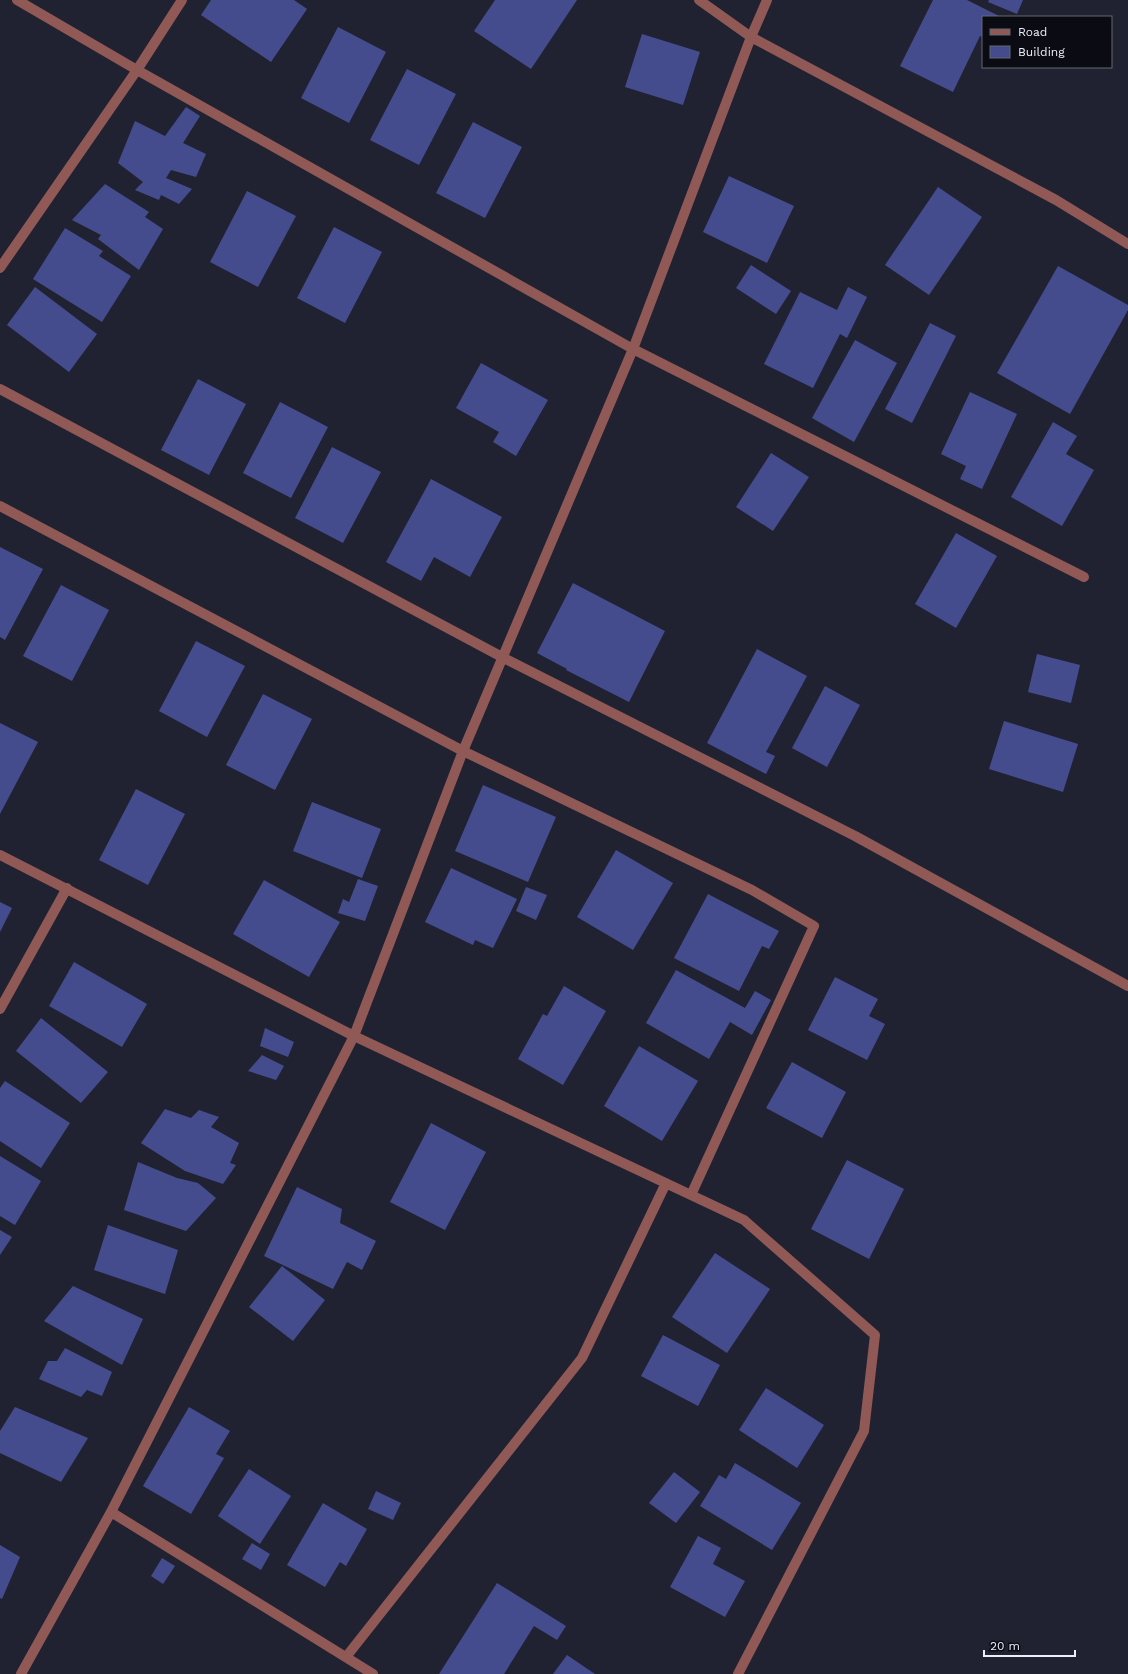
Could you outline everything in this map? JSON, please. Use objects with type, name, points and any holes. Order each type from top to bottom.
[{"type":"street","points":[[17,0],[136,70],[633,349],[1084,577]]},
{"type":"street","points":[[0,268],[136,70],[182,0]]},
{"type":"street","points":[[699,0],[751,37],[1056,200],[1128,244]]},
{"type":"street","points":[[21,1674],[111,1512],[354,1036],[463,751],[633,349],[751,37],[767,0]]},
{"type":"street","points":[[0,389],[502,657],[855,836],[1128,986]]},
{"type":"street","points":[[0,506],[463,751],[752,890],[814,926],[691,1195]]},
{"type":"street","points":[[0,855],[354,1036],[744,1220],[875,1334],[864,1431],[738,1674]]},
{"type":"street","points":[[0,1009],[67,888]]},
{"type":"street","points":[[346,1657],[582,1358],[666,1183]]},
{"type":"street","points":[[111,1512],[373,1674]]},
{"type":"building","points":[[211,0],[294,0],[307,9],[271,62],[201,15]]},
{"type":"building","points":[[495,0],[577,0],[531,69],[474,31]]},
{"type":"building","points":[[933,0],[967,0],[999,16],[982,16],[982,37],[980,36],[953,92],[900,66]]},
{"type":"building","points":[[989,0],[1023,0],[1017,14],[988,2]]},
{"type":"building","points":[[338,27],[386,52],[349,123],[301,98]]},
{"type":"building","points":[[642,34],[700,52],[683,105],[625,87]]},
{"type":"building","points":[[407,69],[456,94],[419,165],[370,140]]},
{"type":"building","points":[[186,107],[200,116],[183,143],[206,154],[196,177],[171,170],[166,178],[192,189],[179,204],[161,195],[159,200],[135,190],[143,182],[118,163],[135,121],[165,136]]},
{"type":"building","points":[[473,122],[522,147],[485,218],[436,193]]},
{"type":"building","points":[[729,176],[794,206],[767,263],[703,232]]},
{"type":"building","points":[[105,184],[149,212],[145,217],[163,229],[139,270],[98,239],[101,235],[72,220]]},
{"type":"building","points":[[938,187],[982,217],[929,295],[885,265]]},
{"type":"building","points":[[247,191],[296,216],[258,287],[210,262]]},
{"type":"building","points":[[334,227],[382,252],[345,323],[297,298]]},
{"type":"building","points":[[65,228],[103,251],[99,256],[131,276],[102,322],[33,279]]},
{"type":"building","points":[[751,265],[791,291],[776,314],[736,288]]},
{"type":"building","points":[[1058,266],[1128,305],[1128,310],[1070,414],[997,373]]},
{"type":"building","points":[[35,287],[97,334],[69,372],[7,325]]},
{"type":"building","points":[[848,287],[867,297],[847,338],[840,334],[813,388],[764,364],[800,292],[837,310]]},
{"type":"building","points":[[930,323],[956,336],[912,423],[885,409]]},
{"type":"building","points":[[855,340],[897,363],[854,442],[812,418]]},
{"type":"building","points":[[481,363],[548,400],[516,456],[493,442],[499,432],[456,408]]},
{"type":"building","points":[[198,379],[246,404],[209,475],[161,450]]},
{"type":"building","points":[[970,392],[1017,414],[982,489],[960,479],[966,466],[941,454]]},
{"type":"building","points":[[280,402],[328,427],[291,498],[243,473]]},
{"type":"building","points":[[1053,422],[1077,436],[1066,454],[1094,470],[1062,526],[1011,497]]},
{"type":"building","points":[[332,447],[381,472],[343,543],[295,518]]},
{"type":"building","points":[[771,453],[809,477],[773,531],[736,507]]},
{"type":"building","points":[[431,479],[502,517],[470,577],[434,557],[421,581],[386,562]]},
{"type":"building","points":[[956,533],[997,556],[956,628],[915,604]]},
{"type":"building","points":[[0,547],[43,569],[5,640],[0,637]]},
{"type":"building","points":[[573,583],[665,631],[629,702],[566,670],[567,669],[537,653]]},
{"type":"building","points":[[61,585],[109,610],[72,681],[23,656]]},
{"type":"building","points":[[196,641],[245,666],[207,737],[159,711]]},
{"type":"building","points":[[757,649],[807,676],[766,752],[775,756],[766,774],[707,743]]},
{"type":"building","points":[[1037,654],[1080,665],[1071,703],[1028,692]]},
{"type":"building","points":[[825,686],[860,705],[827,767],[792,748]]},
{"type":"building","points":[[263,694],[312,719],[275,790],[226,765]]},
{"type":"building","points":[[1004,721],[1078,744],[1063,792],[989,769]]},
{"type":"building","points":[[0,723],[38,742],[0,814]]},
{"type":"building","points":[[483,785],[556,817],[528,882],[455,851]]},
{"type":"building","points":[[136,789],[185,814],[148,885],[99,860]]},
{"type":"building","points":[[312,802],[381,829],[362,878],[293,851]]},
{"type":"building","points":[[616,850],[673,883],[633,950],[577,917]]},
{"type":"building","points":[[451,868],[517,899],[493,948],[475,940],[473,945],[425,922]]},
{"type":"building","points":[[358,879],[378,886],[365,921],[338,913],[343,899],[349,902]]},
{"type":"building","points":[[264,880],[340,922],[309,977],[233,934]]},
{"type":"building","points":[[526,887],[547,895],[536,920],[516,911]]},
{"type":"building","points":[[708,894],[779,931],[769,949],[762,946],[739,991],[674,958]]},
{"type":"building","points":[[0,902],[12,908],[0,932]]},
{"type":"building","points":[[74,962],[147,1004],[122,1047],[49,1006]]},
{"type":"building","points":[[676,970],[745,1008],[755,991],[771,1000],[752,1035],[730,1022],[709,1059],[646,1023]]},
{"type":"building","points":[[835,977],[878,999],[869,1016],[885,1024],[867,1060],[808,1030]]},
{"type":"building","points":[[564,986],[606,1011],[563,1085],[518,1059],[543,1014],[547,1016]]},
{"type":"building","points":[[41,1018],[108,1072],[81,1103],[16,1051]]},
{"type":"building","points":[[265,1028],[294,1042],[288,1057],[260,1046]]},
{"type":"building","points":[[639,1046],[698,1081],[662,1141],[604,1106]]},
{"type":"building","points":[[262,1055],[284,1066],[276,1080],[248,1071]]},
{"type":"building","points":[[792,1062],[846,1092],[822,1138],[766,1108]]},
{"type":"building","points":[[5,1081],[70,1123],[41,1168],[0,1141],[0,1088]]},
{"type":"building","points":[[165,1109],[191,1118],[199,1110],[219,1117],[211,1127],[239,1143],[230,1163],[236,1165],[223,1184],[185,1171],[141,1143]]},
{"type":"building","points":[[431,1123],[486,1152],[445,1230],[390,1202]]},
{"type":"building","points":[[0,1156],[41,1181],[15,1225],[0,1216]]},
{"type":"building","points":[[847,1160],[904,1189],[869,1259],[811,1229]]},
{"type":"building","points":[[138,1162],[177,1178],[198,1183],[216,1198],[186,1231],[124,1210]]},
{"type":"building","points":[[297,1187],[342,1209],[340,1223],[376,1241],[362,1270],[347,1262],[333,1289],[264,1256]]},
{"type":"building","points":[[108,1225],[178,1250],[165,1294],[94,1270]]},
{"type":"building","points":[[0,1230],[12,1237],[0,1255]]},
{"type":"building","points":[[715,1253],[770,1289],[727,1353],[672,1317]]},
{"type":"building","points":[[282,1266],[325,1300],[293,1341],[249,1307]]},
{"type":"building","points":[[73,1286],[143,1319],[122,1365],[44,1321]]},
{"type":"building","points":[[663,1335],[720,1365],[698,1406],[641,1376]]},
{"type":"building","points":[[65,1348],[112,1372],[102,1396],[87,1390],[81,1397],[39,1379],[48,1361],[57,1361]]},
{"type":"building","points":[[766,1388],[824,1425],[797,1468],[739,1430]]},
{"type":"building","points":[[15,1407],[88,1438],[61,1482],[0,1453],[0,1431]]},
{"type":"building","points":[[189,1407],[230,1431],[216,1454],[224,1458],[191,1514],[143,1486]]},
{"type":"building","points":[[735,1463],[801,1503],[772,1550],[700,1506],[719,1475],[726,1479]]},
{"type":"building","points":[[249,1469],[291,1496],[260,1544],[218,1516]]},
{"type":"building","points":[[674,1472],[700,1492],[676,1523],[649,1503]]},
{"type":"building","points":[[376,1491],[401,1503],[393,1520],[368,1509]]},
{"type":"building","points":[[323,1503],[367,1529],[346,1566],[340,1562],[325,1587],[287,1565]]},
{"type":"building","points":[[698,1536],[721,1548],[713,1564],[745,1581],[725,1617],[670,1587]]},
{"type":"building","points":[[252,1543],[270,1554],[261,1570],[242,1559]]},
{"type":"building","points":[[0,1545],[20,1557],[2,1599],[0,1598]]},
{"type":"building","points":[[162,1558],[175,1566],[163,1584],[151,1576]]},
{"type":"building","points":[[497,1583],[566,1626],[557,1640],[534,1626],[504,1674],[439,1674]]},
{"type":"building","points":[[567,1655],[595,1674],[553,1674]]}]
